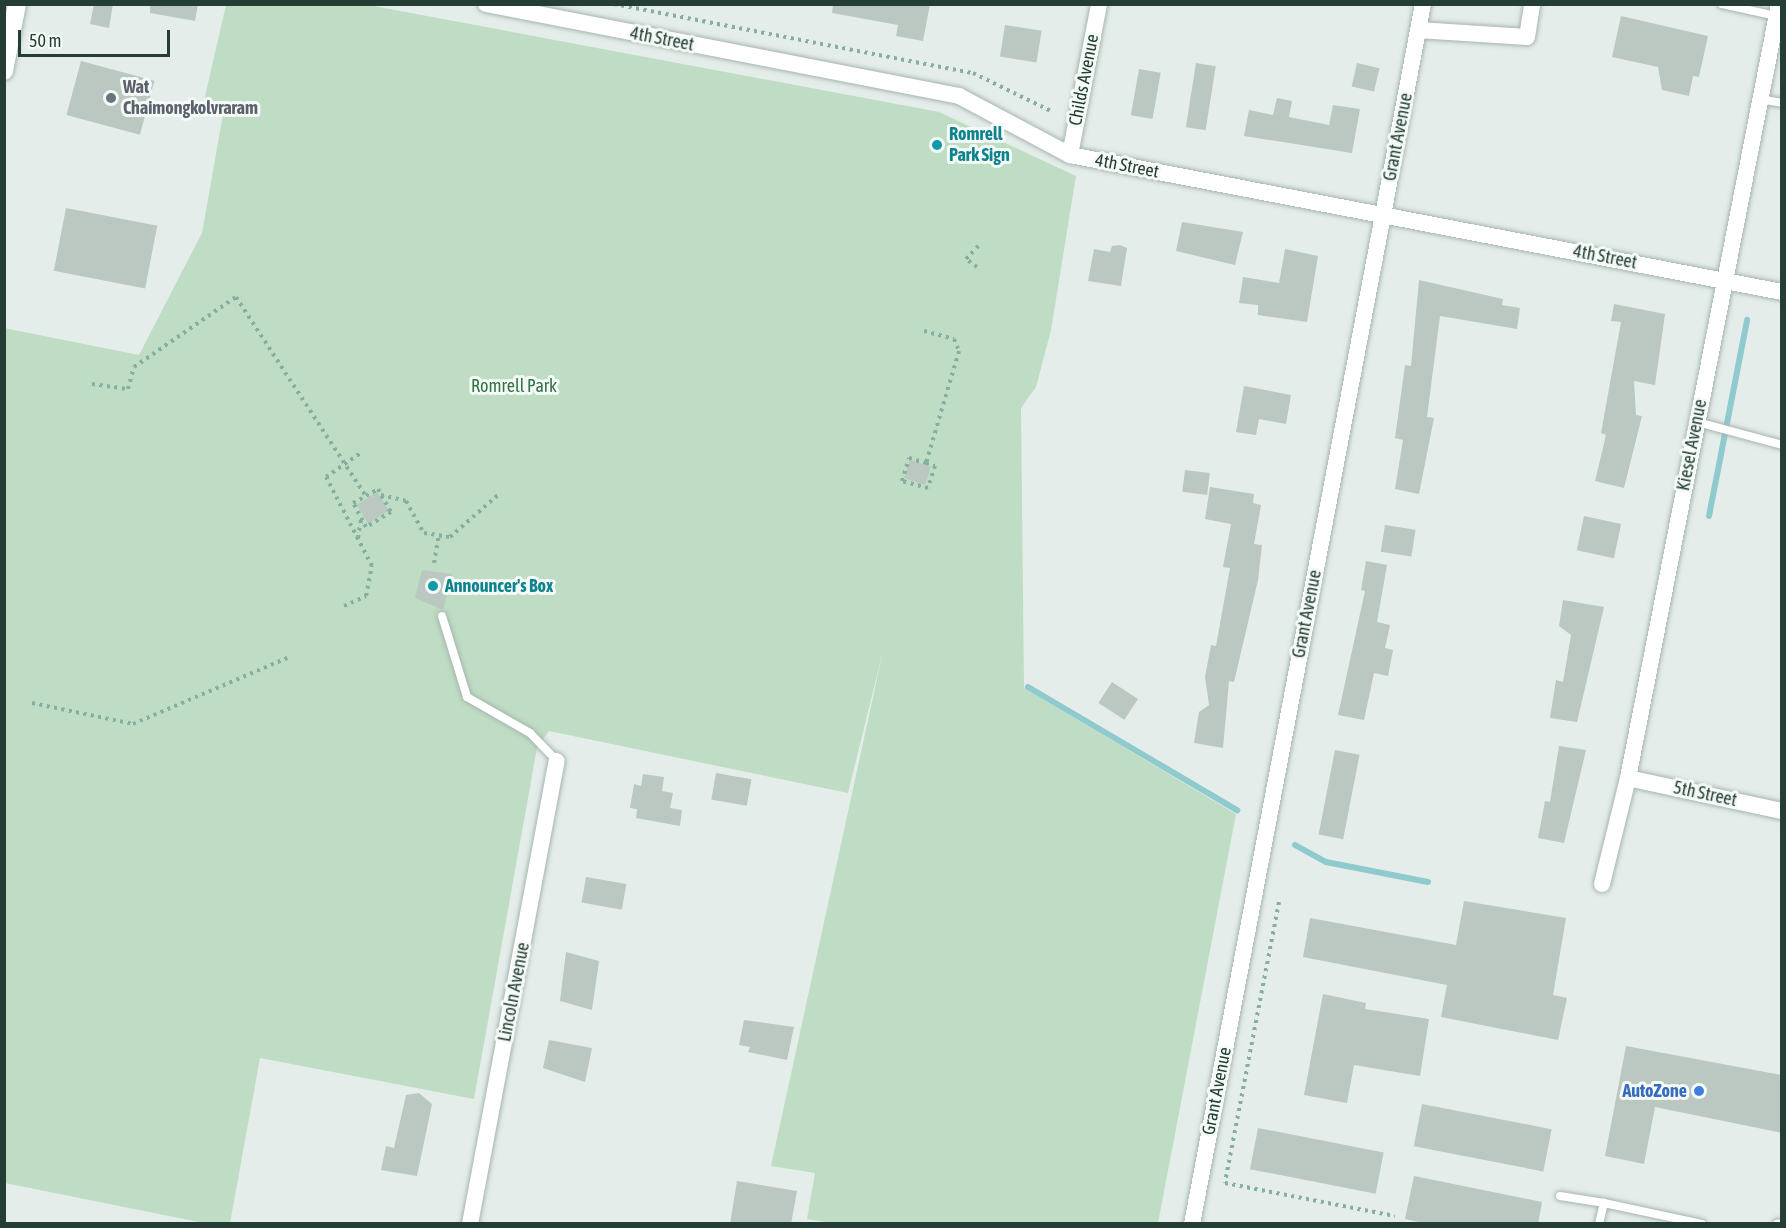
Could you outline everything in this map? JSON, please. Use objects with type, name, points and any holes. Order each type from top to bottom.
[{"type":"main road","points":[[4,71],[17,4]]},
{"type":"street","name":"4th Street","points":[[486,4],[959,96],[1070,155],[1384,213],[1782,292]]},
{"type":"street","name":"Childs Avenue","points":[[1070,155],[1099,4]]},
{"type":"street","name":"Grant Avenue","points":[[1192,1224],[1423,4]]},
{"type":"street","points":[[1418,30],[1527,37],[1532,4]]},
{"type":"street","name":"Kiesel Avenue","points":[[1602,884],[1628,778],[1760,99],[1776,46],[1778,10]]},
{"type":"street","name":"Lincoln Avenue","points":[[470,1224],[557,761]]},
{"type":"street","name":"5th Street","points":[[1628,778],[1782,811]]},
{"type":"lane","points":[[1722,4],[1778,10]]},
{"type":"lane","points":[[1760,99],[1782,103]]},
{"type":"lane","points":[[1696,422],[1782,445]]},
{"type":"lane","points":[[442,616],[468,697],[530,733],[557,761]]},
{"type":"lane","points":[[1560,1196],[1702,1224]]},
{"type":"lane","points":[[1599,1224],[1604,1203]]},
{"type":"lane","points":[[1777,1224],[1782,1223]]},
{"type":"path","points":[[614,4],[973,73],[1051,111]]},
{"type":"path","points":[[977,267],[966,259],[978,246]]},
{"type":"path","points":[[92,384],[128,389],[134,367],[236,297],[365,495]]},
{"type":"path","points":[[924,331],[954,339],[959,351],[926,463]]},
{"type":"path","points":[[344,606],[366,596],[372,566],[326,477],[362,452]]},
{"type":"path","points":[[909,458],[926,463],[935,466],[928,488],[902,481],[909,458]]},
{"type":"path","points":[[378,489],[381,495],[392,512],[366,527],[353,503],[378,489]]},
{"type":"path","points":[[381,495],[406,501],[424,533],[450,537],[498,495]]},
{"type":"path","points":[[358,541],[361,518]]},
{"type":"path","points":[[434,563],[439,535]]},
{"type":"path","points":[[32,703],[133,724],[287,658]]},
{"type":"path","points":[[1279,902],[1225,1183],[1395,1216]]},
{"type":"green space","name":"Romrell Park","points":[[226,5],[368,5],[939,112],[1076,176],[1051,330],[1036,387],[1021,408],[1024,688],[1236,814],[1158,1223],[831,1223],[807,1219],[815,1173],[771,1166],[883,651],[848,793],[549,731],[537,748],[474,1099],[260,1058],[230,1223],[204,1223],[5,1183],[4,328],[139,355],[202,233],[224,109],[203,105]]},
{"type":"building","points":[[94,4],[113,4],[109,28],[90,24]]},
{"type":"building","points":[[150,4],[198,4],[195,21],[150,13]]},
{"type":"building","points":[[833,4],[930,4],[923,41],[896,36],[898,25],[832,13]]},
{"type":"building","points":[[1621,16],[1708,36],[1699,77],[1693,76],[1689,96],[1662,90],[1658,67],[1612,57]]},
{"type":"building","points":[[1005,25],[1042,31],[1037,62],[1000,57]]},
{"type":"building","name":"Wat Chaimongkolvraram","points":[[81,61],[154,81],[140,135],[67,115]]},
{"type":"building","points":[[1196,63],[1216,66],[1206,130],[1186,127]]},
{"type":"building","points":[[1357,63],[1379,68],[1374,92],[1352,86]]},
{"type":"building","points":[[1139,69],[1161,73],[1153,119],[1131,115]]},
{"type":"building","points":[[1277,98],[1292,101],[1289,117],[1329,125],[1333,105],[1360,109],[1352,153],[1244,136],[1249,110],[1273,115]]},
{"type":"building","points":[[66,208],[157,226],[145,289],[54,271]]},
{"type":"building","points":[[1182,222],[1243,232],[1235,265],[1176,251]]},
{"type":"building","points":[[1120,245],[1127,248],[1121,286],[1088,281],[1094,249],[1110,252],[1112,246]]},
{"type":"building","points":[[1285,249],[1318,256],[1307,322],[1258,315],[1258,305],[1239,303],[1243,277],[1279,283]]},
{"type":"building","points":[[1419,280],[1503,299],[1502,305],[1520,308],[1517,329],[1440,316],[1427,417],[1434,418],[1419,494],[1395,489],[1403,440],[1395,438],[1405,365],[1411,366]]},
{"type":"building","points":[[1614,304],[1665,314],[1655,385],[1634,381],[1636,415],[1642,416],[1624,488],[1595,481],[1606,435],[1601,433],[1621,322],[1611,321]]},
{"type":"building","points":[[1244,386],[1291,395],[1286,424],[1259,419],[1256,435],[1236,432]]},
{"type":"building","points":[[910,460],[931,467],[925,485],[904,478]]},
{"type":"building","points":[[1185,470],[1210,473],[1207,495],[1182,492]]},
{"type":"building","points":[[1210,487],[1254,494],[1253,503],[1261,505],[1254,544],[1262,545],[1258,580],[1234,682],[1229,681],[1223,748],[1194,743],[1199,712],[1209,705],[1205,677],[1211,645],[1216,646],[1230,568],[1223,567],[1231,524],[1205,519]]},
{"type":"building","points":[[377,492],[389,511],[368,523],[357,505]]},
{"type":"building","points":[[1584,516],[1621,524],[1614,558],[1577,550]]},
{"type":"building","points":[[1385,525],[1416,530],[1411,557],[1381,552]]},
{"type":"building","points":[[1366,561],[1387,565],[1377,622],[1390,625],[1385,648],[1393,650],[1388,676],[1374,673],[1364,720],[1338,715],[1365,591],[1361,590]]},
{"type":"building","name":"Announcer's Box","points":[[422,570],[452,574],[443,610],[415,598]]},
{"type":"building","points":[[1563,600],[1604,607],[1577,722],[1550,718],[1556,680],[1563,682],[1571,635],[1559,626]]},
{"type":"building","points":[[1112,682],[1138,699],[1124,720],[1098,703]]},
{"type":"building","points":[[1559,746],[1586,750],[1564,843],[1538,838],[1545,801],[1550,802]]},
{"type":"building","points":[[1335,750],[1360,755],[1343,839],[1319,834]]},
{"type":"building","points":[[716,773],[751,779],[747,806],[711,800]]},
{"type":"building","points":[[643,774],[664,777],[662,791],[673,793],[670,808],[682,810],[680,826],[636,818],[637,809],[630,808],[634,784],[641,786]]},
{"type":"building","points":[[586,877],[626,884],[622,910],[581,903]]},
{"type":"building","points":[[1464,901],[1566,918],[1553,995],[1567,998],[1558,1040],[1441,1017],[1447,985],[1303,957],[1310,918],[1456,945]]},
{"type":"building","points":[[566,952],[599,961],[592,1010],[560,1001]]},
{"type":"building","points":[[1323,994],[1366,1003],[1365,1009],[1429,1019],[1420,1076],[1354,1065],[1347,1103],[1304,1095]]},
{"type":"building","points":[[744,1020],[794,1027],[787,1060],[748,1052],[750,1047],[739,1045]]},
{"type":"building","points":[[549,1040],[592,1048],[585,1082],[543,1068]]},
{"type":"building","name":"AutoZone","points":[[1626,1046],[1782,1075],[1782,1133],[1655,1107],[1644,1164],[1605,1156]]},
{"type":"building","points":[[419,1093],[432,1104],[417,1176],[381,1170],[386,1146],[394,1148],[406,1095]]},
{"type":"building","points":[[1422,1104],[1552,1129],[1543,1171],[1414,1146]]},
{"type":"building","points":[[1258,1128],[1384,1152],[1376,1194],[1250,1169]]},
{"type":"building","points":[[1414,1176],[1542,1202],[1538,1224],[1427,1224],[1405,1219]]},
{"type":"building","points":[[737,1181],[797,1191],[791,1224],[730,1224]]},
{"type":"waterway","points":[[1709,516],[1747,320]]},
{"type":"waterway","points":[[1028,687],[1237,810]]},
{"type":"waterway","points":[[1295,845],[1326,862],[1428,882]]},
{"type":"place","name":"Wat Chaimongkolvraram","points":[[111,98]]},
{"type":"place","name":"Romrell Park Sign","points":[[937,145]]},
{"type":"place","name":"Announcer's Box","points":[[433,586]]},
{"type":"place","name":"AutoZone","points":[[1699,1091]]}]
